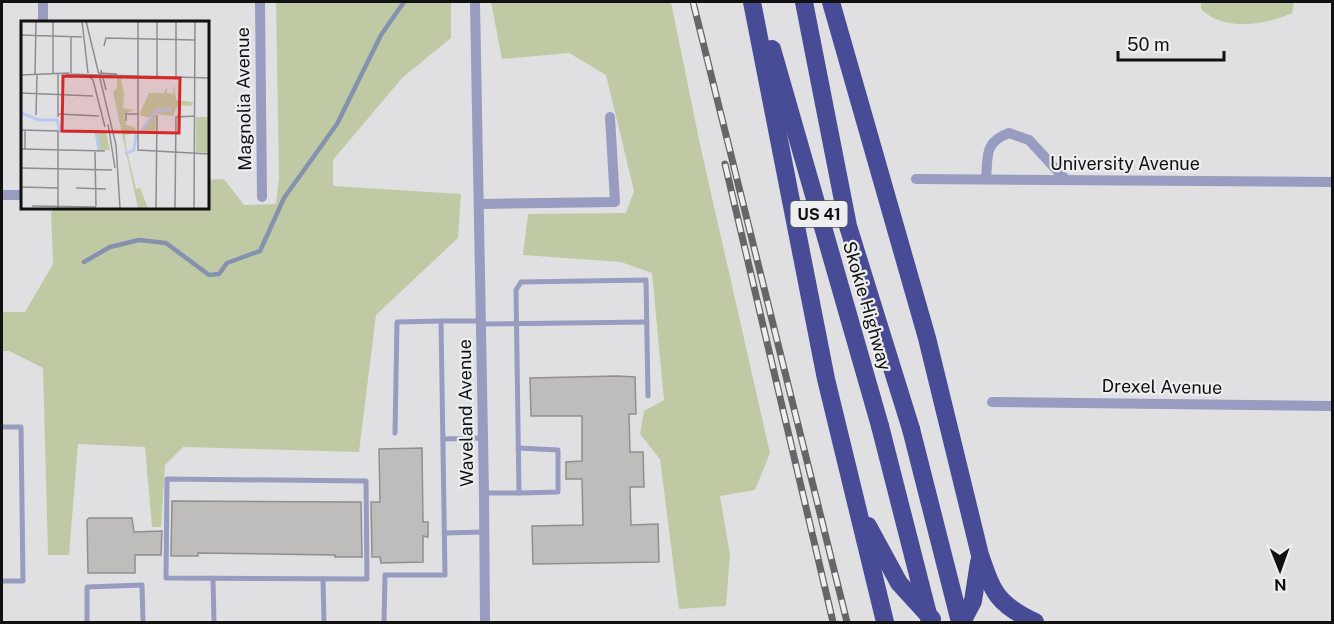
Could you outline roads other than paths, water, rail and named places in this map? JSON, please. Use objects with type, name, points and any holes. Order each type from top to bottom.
[{"type":"highway","points":[[752,2],[826,379],[885,622]]},
{"type":"highway","name":"Skokie Highway","points":[[758,2],[880,426],[930,622]]},
{"type":"highway","name":"Skokie Highway","points":[[804,2],[848,226],[911,429],[961,622]]},
{"type":"highway","points":[[831,2],[927,338],[980,555],[992,589],[1007,606],[1035,622]]},
{"type":"highway","points":[[859,512],[899,583],[921,610],[935,622]]},
{"type":"highway","points":[[961,622],[973,601],[980,555]]},
{"type":"street","points":[[43,2],[43,21]]},
{"type":"street","name":"Magnolia Avenue","points":[[260,2],[262,196]]},
{"type":"street","name":"Waveland Avenue","points":[[475,2],[484,493],[484,622]]},
{"type":"street","points":[[479,204],[615,202],[610,117]]},
{"type":"street","points":[[986,179],[989,148],[996,138],[1009,133],[1029,140],[1066,180]]},
{"type":"street","name":"University Avenue","points":[[916,179],[1332,182]]},
{"type":"street","points":[[2,195],[21,195]]},
{"type":"street","name":"Drexel Avenue","points":[[992,402],[1332,405]]},
{"type":"lane","points":[[519,493],[516,290],[521,282],[646,280],[648,396]]},
{"type":"lane","points":[[384,622],[385,575],[446,575],[441,321]]},
{"type":"lane","points":[[395,434],[397,322],[647,322]]},
{"type":"lane","points":[[2,427],[21,427],[23,581],[2,581]]},
{"type":"lane","points":[[443,439],[483,438]]},
{"type":"lane","points":[[484,493],[558,492],[558,450],[518,448]]},
{"type":"lane","points":[[166,479],[366,481],[367,579],[213,578],[166,579],[166,479]]},
{"type":"lane","points":[[445,533],[484,532]]},
{"type":"lane","points":[[213,578],[214,622]]},
{"type":"lane","points":[[323,579],[324,622]]},
{"type":"lane","points":[[87,622],[87,587],[142,585],[143,622]]},
{"type":"waterway","points":[[84,262],[110,247],[139,240],[166,243],[209,275],[219,274],[227,263],[260,251],[284,198],[337,124],[381,35],[404,2]]},
{"type":"railway","points":[[693,2],[847,622]]},
{"type":"railway","points":[[725,164],[833,622]]}]
